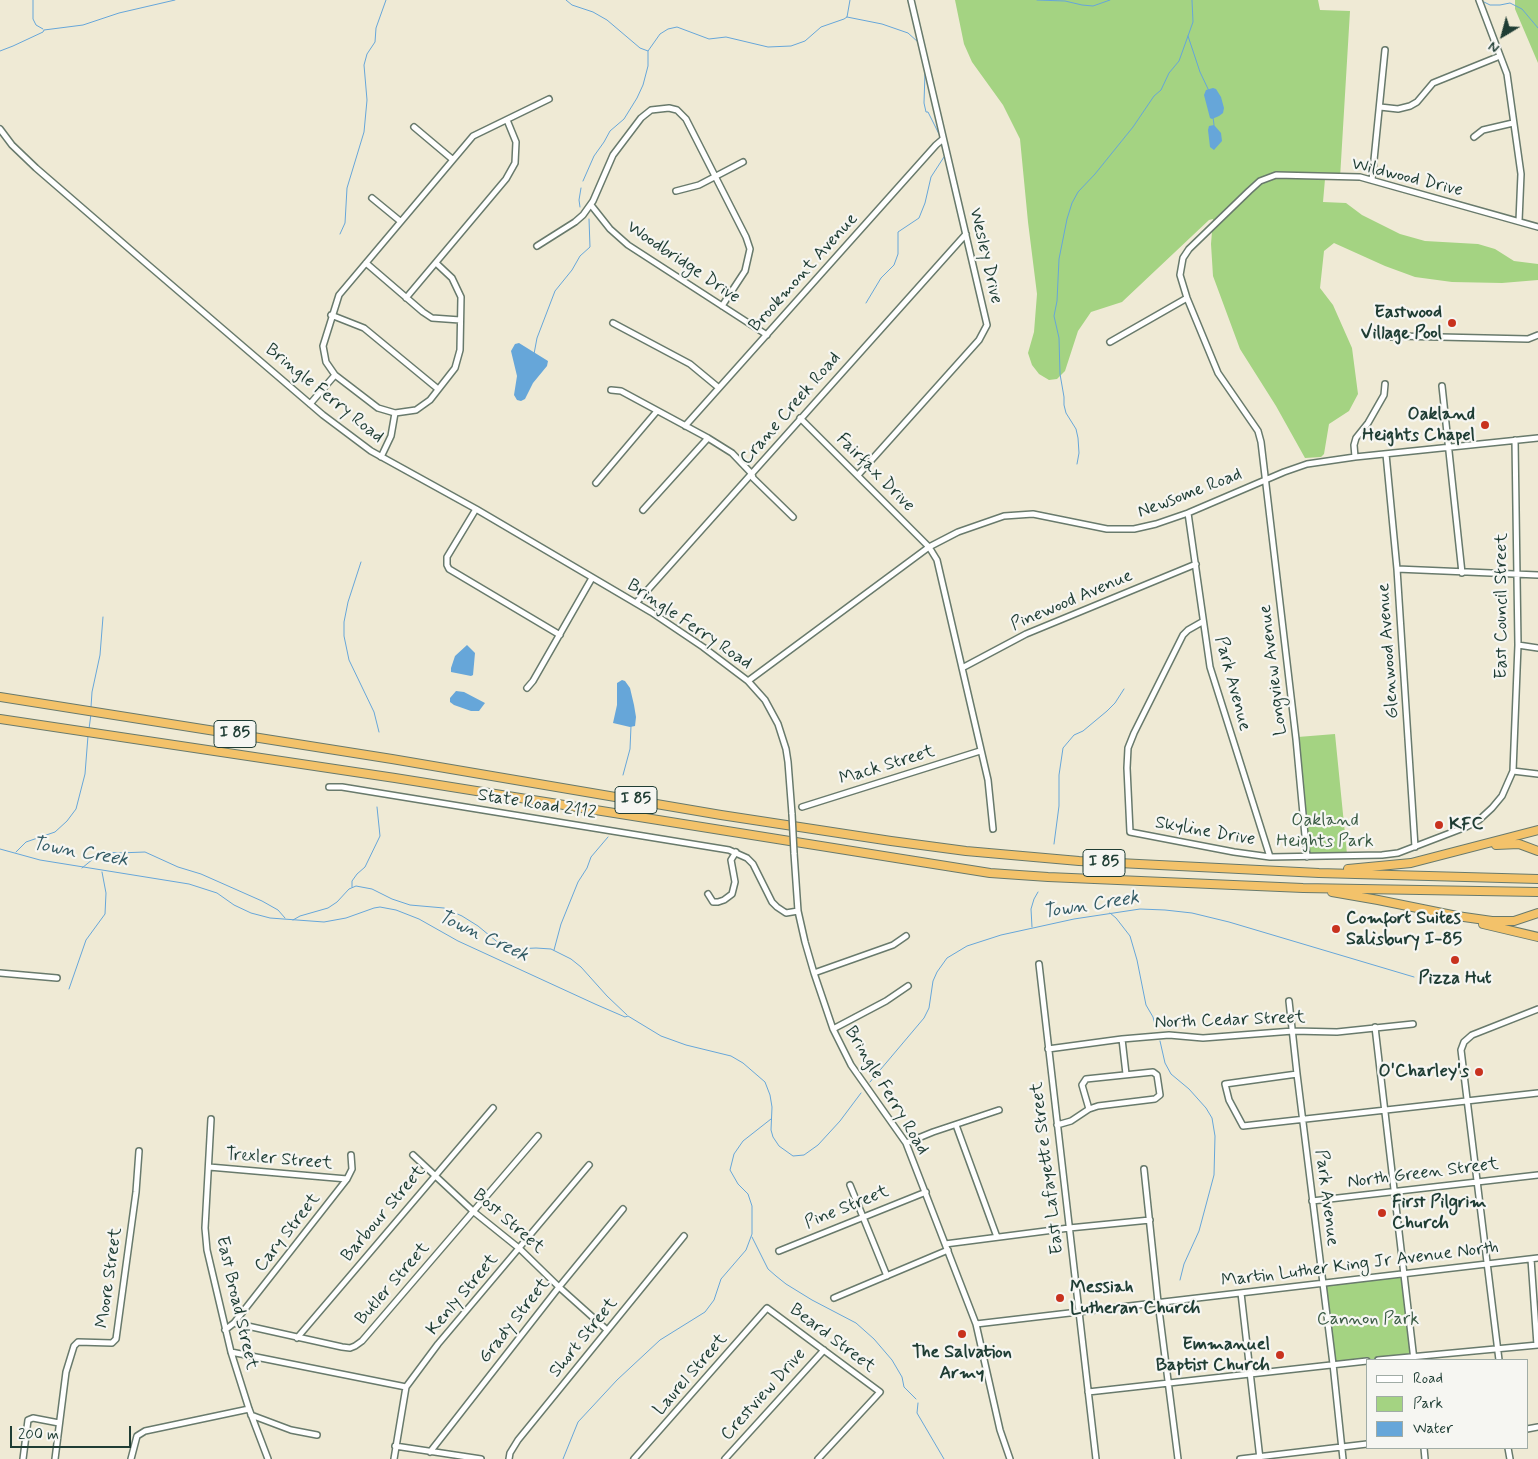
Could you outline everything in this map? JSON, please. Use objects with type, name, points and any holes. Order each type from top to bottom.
[{"type":"highway","name":"I 85","points":[[0,697],[928,846],[1079,861],[1319,873],[1538,879]]},
{"type":"highway","name":"I 85","points":[[0,719],[405,780],[990,873],[1303,888],[1538,892]]},
{"type":"highway","points":[[1319,873],[1332,870],[1403,864],[1538,830]]},
{"type":"highway","points":[[1448,854],[1505,844],[1519,844],[1538,851]]},
{"type":"highway","points":[[1303,888],[1371,899],[1538,937]]},
{"type":"highway","points":[[1442,914],[1503,922],[1521,919],[1538,913]]},
{"type":"street","name":"Wesley Drive","points":[[858,475],[985,331],[987,325],[911,0]]},
{"type":"street","points":[[1479,0],[1507,74],[1522,174],[1519,221]]},
{"type":"street","points":[[1372,180],[1385,50]]},
{"type":"street","points":[[1380,108],[1398,109],[1410,106],[1417,102],[1433,83],[1500,56]]},
{"type":"street","points":[[436,263],[452,278],[461,297],[460,350],[455,368],[430,400],[416,410],[395,413],[378,408],[335,375],[326,362],[323,346],[338,295],[473,136],[549,99]]},
{"type":"street","points":[[537,246],[575,222],[591,205],[613,155],[641,118],[651,110],[669,108],[678,110],[686,118],[746,236],[750,249],[745,271],[722,306]]},
{"type":"street","points":[[406,298],[506,179],[515,163],[516,142],[507,120]]},
{"type":"street","points":[[1474,137],[1482,130],[1513,123]]},
{"type":"street","points":[[414,127],[452,159]]},
{"type":"street","name":"Bringle Ferry Road","points":[[0,129],[12,145],[38,170],[310,404],[371,451],[476,509],[636,603],[686,635],[748,681],[765,700],[775,716],[788,762],[798,911],[814,973],[833,1029],[851,1065],[906,1143],[926,1192],[976,1324],[1000,1430],[1010,1459]]},
{"type":"street","name":"Brookmont Avenue","points":[[685,426],[943,139]]},
{"type":"street","points":[[676,191],[699,185],[742,162]]},
{"type":"street","name":"Wildwood Drive","points":[[1265,480],[1258,432],[1218,373],[1187,298],[1180,275],[1183,258],[1189,248],[1260,181],[1267,177],[1287,175],[1344,175],[1360,177],[1538,227]]},
{"type":"street","points":[[372,198],[400,221]]},
{"type":"street","name":"Woodbridge Drive","points":[[591,205],[610,229],[628,245],[767,335]]},
{"type":"street","name":"Crane Creek Road","points":[[636,603],[966,234]]},
{"type":"street","points":[[366,263],[432,318],[460,320]]},
{"type":"street","points":[[1110,342],[1187,298]]},
{"type":"street","points":[[331,315],[364,328],[438,389]]},
{"type":"street","points":[[613,323],[690,364],[719,388]]},
{"type":"street","points":[[1392,337],[1528,339],[1538,335]]},
{"type":"street","points":[[310,404],[335,375]]},
{"type":"street","points":[[1355,457],[1354,445],[1356,438],[1368,423],[1384,395],[1385,384]]},
{"type":"street","points":[[1442,386],[1447,447],[1462,573]]},
{"type":"street","points":[[611,390],[621,391],[732,453],[752,474],[753,478],[793,517]]},
{"type":"street","points":[[596,482],[657,411]]},
{"type":"street","points":[[381,457],[391,436],[395,413]]},
{"type":"street","name":"Fairfax Drive","points":[[800,418],[929,548]]},
{"type":"street","points":[[643,510],[708,438]]},
{"type":"street","name":"Newsome Road","points":[[748,681],[929,548],[964,529],[1004,516],[1018,514],[1043,516],[1107,529],[1125,530],[1156,524],[1188,513],[1307,464],[1355,457],[1538,438]]},
{"type":"street","name":"East Council Street","points":[[1513,771],[1518,645],[1515,440]]},
{"type":"street","name":"Glenwood Avenue","points":[[1386,454],[1397,569],[1415,846]]},
{"type":"street","name":"Longview Avenue","points":[[1265,480],[1296,739],[1307,857]]},
{"type":"street","points":[[476,509],[447,557],[447,565],[453,573],[560,635]]},
{"type":"street","name":"Park Avenue","points":[[1188,513],[1202,622],[1210,667],[1270,857]]},
{"type":"street","points":[[929,548],[937,560],[940,569],[988,780],[994,829]]},
{"type":"street","name":"Pinewood Avenue","points":[[962,668],[1026,634],[1196,564]]},
{"type":"street","points":[[1397,569],[1538,575]]},
{"type":"street","points":[[527,688],[533,681],[592,578]]},
{"type":"street","name":"Skyline Drive","points":[[1202,622],[1183,635],[1128,748],[1130,832],[1270,857],[1398,853],[1466,827],[1479,820],[1502,796],[1513,771]]},
{"type":"street","points":[[1518,645],[1538,648]]},
{"type":"street","name":"Mack Street","points":[[802,807],[980,751]]},
{"type":"street","points":[[1513,771],[1538,774]]},
{"type":"street","name":"State Road 2112","points":[[328,787],[352,789],[736,852]]},
{"type":"street","points":[[708,894],[713,902],[724,900],[732,894],[735,882],[731,860],[736,852],[753,864],[776,907],[786,913],[798,911]]},
{"type":"street","points":[[814,973],[893,945],[906,936]]},
{"type":"street","name":"East Lafayette Street","points":[[1039,964],[1096,1459]]},
{"type":"street","points":[[0,973],[57,978]]},
{"type":"street","points":[[833,1029],[908,986]]},
{"type":"street","name":"Park Avenue","points":[[1289,1001],[1343,1459]]},
{"type":"street","points":[[1499,1359],[1462,1050],[1464,1042],[1472,1035],[1538,1009]]},
{"type":"street","name":"North Cedar Street","points":[[1048,1049],[1169,1035],[1203,1038],[1293,1031],[1337,1032],[1413,1024]]},
{"type":"street","points":[[1375,1027],[1414,1359],[1537,1345],[1531,1259]]},
{"type":"street","points":[[1122,1039],[1126,1074]]},
{"type":"street","points":[[1057,1125],[1098,1106],[1155,1099],[1160,1095],[1157,1075],[1153,1072],[1086,1079],[1082,1084],[1089,1109]]},
{"type":"street","points":[[1297,1074],[1225,1084],[1229,1100],[1243,1126],[1538,1093]]},
{"type":"street","name":"Barbour Street","points":[[297,1338],[493,1108]]},
{"type":"street","points":[[906,1143],[999,1110]]},
{"type":"street","name":"East Broad Street","points":[[211,1119],[205,1228],[207,1250],[231,1352],[250,1412],[268,1459]]},
{"type":"street","points":[[956,1124],[997,1237]]},
{"type":"street","name":"Butler Street","points":[[234,1323],[342,1347],[350,1348],[355,1346],[362,1341],[538,1136]]},
{"type":"street","name":"Moore Street","points":[[55,1459],[66,1372],[74,1346],[78,1342],[112,1343],[116,1339],[136,1192],[139,1151]]},
{"type":"street","name":"Cary Street","points":[[234,1323],[347,1179],[352,1169],[351,1155]]},
{"type":"street","name":"Bost Street","points":[[413,1155],[474,1212],[520,1249],[559,1287],[608,1330]]},
{"type":"street","name":"Kenly Street","points":[[394,1459],[406,1387],[438,1344],[589,1166]]},
{"type":"street","name":"Trexler Street","points":[[209,1167],[347,1179]]},
{"type":"street","points":[[1144,1169],[1158,1302],[1178,1459]]},
{"type":"street","name":"North Green Street","points":[[1312,1201],[1538,1175]]},
{"type":"street","points":[[850,1185],[887,1276]]},
{"type":"street","name":"Pine Street","points":[[779,1251],[926,1192]]},
{"type":"street","name":"Grady Street","points":[[430,1452],[559,1287],[623,1209]]},
{"type":"street","points":[[946,1244],[1069,1228],[1150,1220]]},
{"type":"street","name":"Short Street","points":[[509,1459],[518,1440],[684,1236]]},
{"type":"street","points":[[834,1298],[948,1250]]},
{"type":"street","name":"Martin Luther King Jr Avenue North","points":[[976,1324],[1538,1258]]},
{"type":"street","points":[[1241,1293],[1260,1458]]},
{"type":"street","name":"Beard Street","points":[[767,1308],[880,1392],[818,1459]]},
{"type":"street","name":"Laurel Street","points":[[634,1459],[767,1308]]},
{"type":"street","points":[[225,1330],[234,1323]]},
{"type":"street","name":"Crestview Drive","points":[[725,1459],[824,1350]]},
{"type":"street","points":[[231,1352],[406,1387]]},
{"type":"street","points":[[1088,1392],[1366,1361]]},
{"type":"street","points":[[131,1459],[137,1436],[145,1431],[250,1412],[291,1430],[317,1435]]},
{"type":"street","points":[[22,1459],[28,1420],[33,1418],[59,1422]]},
{"type":"street","points":[[1240,1459],[1366,1444]]},
{"type":"street","points":[[395,1446],[481,1459]]},
{"type":"green space","points":[[955,0],[1318,0],[1320,10],[1350,11],[1340,178],[1325,179],[1323,202],[1346,203],[1362,215],[1400,234],[1425,241],[1478,244],[1495,249],[1514,261],[1538,264],[1538,280],[1502,283],[1452,282],[1415,277],[1334,243],[1324,251],[1320,288],[1333,305],[1352,348],[1358,394],[1349,411],[1329,424],[1324,454],[1321,457],[1305,458],[1276,406],[1240,349],[1213,276],[1211,244],[1213,219],[1209,220],[1122,302],[1091,312],[1078,331],[1065,371],[1057,379],[1049,380],[1039,374],[1032,365],[1028,353],[1034,332],[1037,294],[1020,139],[1003,105],[972,62],[964,44]]},
{"type":"green space","points":[[1515,0],[1538,0],[1538,63],[1515,9]]},
{"type":"green space","name":"Oakland Heights Park","points":[[1335,734],[1347,854],[1308,854],[1298,737]]},
{"type":"green space","name":"Cannon Park","points":[[1403,1275],[1413,1357],[1366,1359],[1366,1361],[1333,1364],[1322,1284]]},
{"type":"water","points":[[1216,89],[1221,97],[1224,108],[1223,113],[1212,119],[1210,118],[1204,95],[1206,90]]},
{"type":"water","points":[[1214,125],[1221,133],[1222,141],[1214,150],[1210,147],[1208,130],[1209,126]]},
{"type":"water","points":[[519,343],[548,361],[547,366],[533,383],[525,399],[521,401],[517,400],[514,395],[517,376],[511,351],[515,344]]},
{"type":"water","points":[[467,645],[475,653],[473,675],[451,672],[455,656]]},
{"type":"water","points":[[622,680],[630,688],[636,717],[635,726],[630,727],[613,723],[617,705],[617,683]]},
{"type":"water","points":[[456,691],[464,692],[485,703],[479,711],[471,711],[454,705],[450,702],[450,698]]},
{"type":"waterway","points":[[33,0],[33,19],[36,25],[43,29]]},
{"type":"waterway","points":[[0,51],[44,30],[83,25],[119,13],[175,0]]},
{"type":"waterway","points":[[340,234],[345,223],[347,188],[364,132],[367,100],[364,65],[367,54],[375,42],[376,28],[386,0]]},
{"type":"waterway","points":[[566,0],[572,5],[593,12],[607,20],[640,48],[648,51],[660,34],[668,29],[677,27],[709,39],[726,37],[768,47],[791,46],[805,41],[821,27],[847,17],[850,0]]},
{"type":"waterway","points":[[1037,0],[1065,1],[1093,6],[1110,0]]},
{"type":"waterway","points":[[1077,464],[1079,453],[1078,438],[1076,429],[1066,413],[1064,405],[1060,374],[1059,338],[1054,316],[1057,301],[1059,259],[1067,219],[1078,192],[1133,127],[1154,96],[1161,90],[1169,73],[1179,61],[1193,22],[1192,0]]},
{"type":"waterway","points":[[1484,2],[1490,5],[1510,3],[1522,9],[1538,28]]},
{"type":"waterway","points":[[847,17],[882,24],[908,33],[918,42],[925,72],[924,103],[926,112],[928,112],[939,134]]},
{"type":"waterway","points":[[1188,36],[1200,72],[1209,91]]},
{"type":"waterway","points":[[583,181],[594,156],[610,131],[624,119],[637,98],[648,66],[648,51]]},
{"type":"waterway","points":[[1213,117],[1214,125]]},
{"type":"waterway","points":[[866,303],[881,278],[894,265],[898,254],[898,232],[919,218],[925,203],[931,177],[944,157]]},
{"type":"waterway","points":[[580,207],[581,188]]},
{"type":"waterway","points":[[534,354],[537,338],[555,291],[572,270],[580,256],[590,247],[589,219]]},
{"type":"waterway","points":[[361,562],[348,602],[344,622],[344,636],[349,660],[374,712],[379,732]]},
{"type":"waterway","points":[[91,707],[92,692],[100,655],[103,617]]},
{"type":"waterway","points":[[1054,844],[1063,748],[1074,735],[1083,731],[1107,711],[1124,689]]},
{"type":"waterway","points":[[89,729],[91,714]]},
{"type":"waterway","points":[[623,775],[630,749],[631,726]]},
{"type":"waterway","points":[[16,852],[26,842],[55,832],[76,809],[85,774],[88,736]]},
{"type":"waterway","points":[[352,887],[352,881],[365,867],[380,836],[377,807]]},
{"type":"waterway","points":[[554,950],[561,924],[578,882],[587,868],[591,857],[608,837]]},
{"type":"waterway","name":"Town Creek","points":[[0,849],[40,860],[189,884],[217,893],[234,905],[251,913],[270,918],[324,922],[346,918],[374,908],[380,907],[396,910],[419,919],[458,941],[595,1004],[625,1017],[628,1016],[661,1036],[686,1045],[731,1056],[743,1063],[765,1082],[772,1107],[771,1130],[773,1137],[779,1146],[793,1156],[804,1155],[818,1145],[840,1121],[861,1093]]},
{"type":"waterway","points":[[82,868],[98,855],[106,852],[145,852],[262,901],[278,910],[285,918]]},
{"type":"waterway","points":[[69,989],[86,940],[105,914],[106,893],[102,872]]},
{"type":"waterway","points":[[293,920],[300,916],[328,908],[337,902],[349,889],[356,886],[372,889],[410,905],[444,908],[478,926],[501,945],[515,949],[551,949],[571,959],[627,1015]]},
{"type":"waterway","points":[[1032,927],[1031,909],[1038,892]]},
{"type":"waterway","name":"Town Creek","points":[[870,1082],[924,1018],[929,1008],[933,981],[947,958],[967,946],[1001,935],[1074,919],[1140,909],[1192,913],[1229,922],[1414,977]]},
{"type":"waterway","points":[[1110,913],[1130,936],[1146,1005],[1153,1017],[1156,1029]]},
{"type":"waterway","points":[[1160,1041],[1165,1063],[1171,1074],[1189,1089],[1206,1108],[1212,1118],[1215,1136],[1214,1175],[1199,1231],[1184,1264],[1180,1280]]},
{"type":"waterway","points":[[563,1459],[578,1422],[617,1380],[660,1340],[705,1312],[714,1300],[721,1279],[746,1250],[752,1234],[752,1206],[748,1194],[738,1184],[730,1170],[734,1154],[743,1141],[771,1119]]},
{"type":"waterway","points":[[752,1237],[768,1269],[776,1276],[812,1300],[856,1323],[874,1339],[892,1360],[902,1377],[904,1387],[916,1399]]},
{"type":"waterway","points":[[918,1403],[917,1413],[944,1459]]},
{"type":"place","name":"Eastwood Village Pool","points":[[1452,323]]},
{"type":"place","name":"Oakland Heights Chapel","points":[[1485,425]]},
{"type":"place","name":"KFC","points":[[1439,825]]},
{"type":"place","name":"Comfort Suites Salisbury I-85","points":[[1336,929]]},
{"type":"place","name":"Pizza Hut","points":[[1455,960]]},
{"type":"place","name":"O'Charley's","points":[[1479,1072]]},
{"type":"place","name":"First Pilgrim Church","points":[[1382,1213]]},
{"type":"place","name":"Messiah Lutheran Church","points":[[1060,1298]]},
{"type":"place","name":"The Salvation Army","points":[[962,1334]]},
{"type":"place","name":"Emmanuel Baptist Church","points":[[1280,1355]]}]
